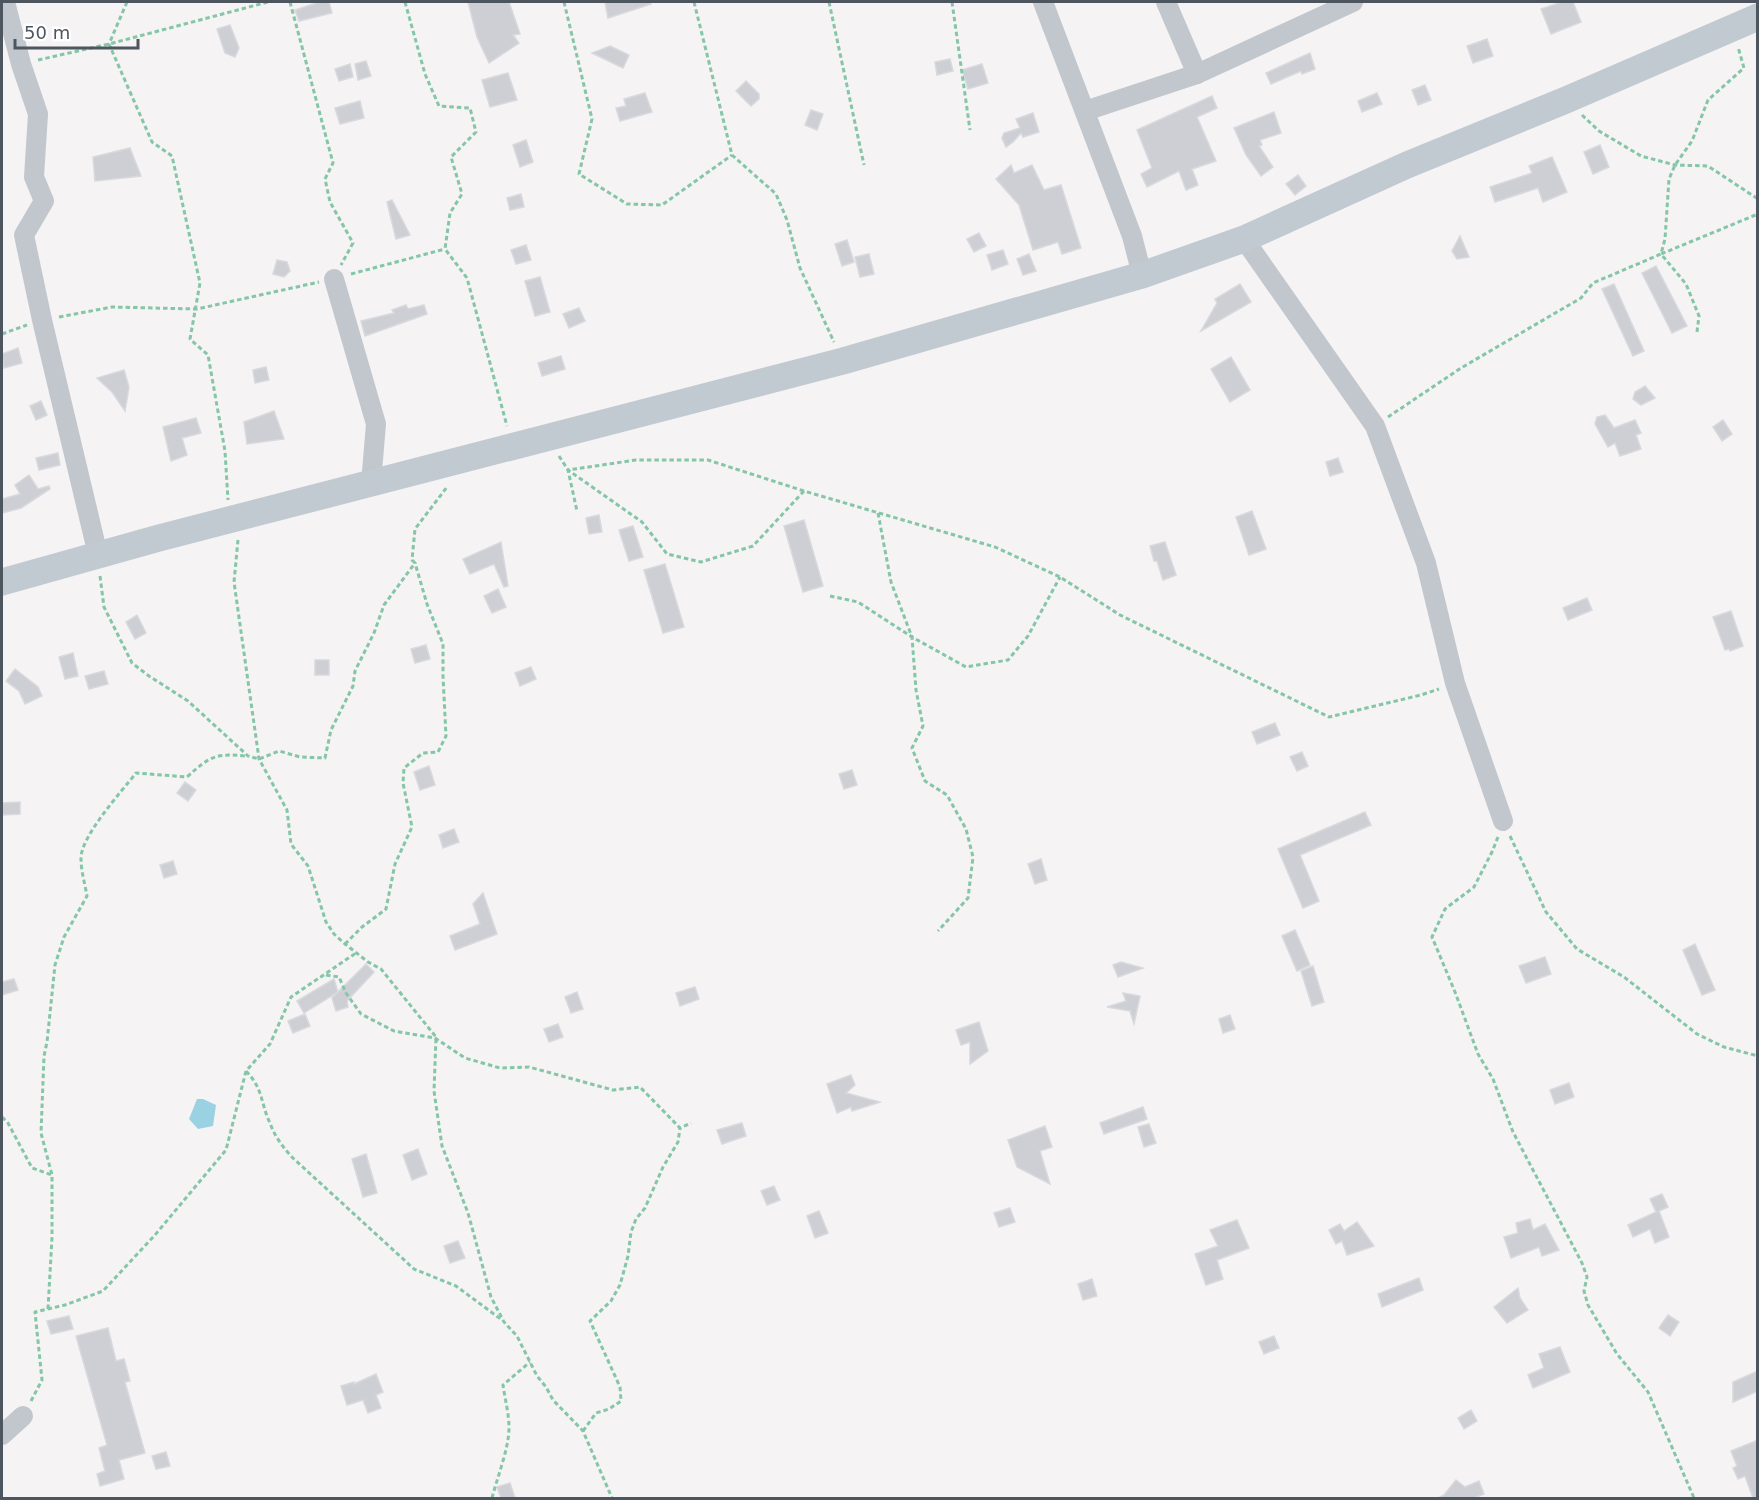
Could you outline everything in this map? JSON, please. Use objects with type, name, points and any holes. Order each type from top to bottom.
[{"type":"street","points":[[5,2],[21,64],[38,114],[34,177],[44,201],[24,235],[98,555]]},
{"type":"street","points":[[1043,2],[1132,236],[1142,275]]},
{"type":"street","points":[[1166,2],[1197,74]]},
{"type":"street","points":[[1085,111],[1197,74],[1353,2]]},
{"type":"street","points":[[2,582],[230,519],[843,361],[1142,275],[1244,238],[1407,165],[1566,100],[1758,17]]},
{"type":"street","points":[[1244,238],[1375,426],[1426,563],[1455,683],[1503,821]]},
{"type":"street","points":[[334,279],[376,424],[372,483]]},
{"type":"street","points":[[2,1435],[23,1416]]},
{"type":"path","points":[[127,2],[109,44],[152,142],[172,156],[201,283],[190,339],[208,355],[225,451],[230,519],[238,538],[234,582],[259,759],[287,810],[291,843],[309,867],[326,922],[345,944],[381,969],[391,979],[435,1038],[465,1058],[500,1068],[529,1068],[613,1090],[640,1087],[680,1128]]},
{"type":"path","points":[[21,64],[109,44],[268,2]]},
{"type":"path","points":[[290,2],[333,164],[325,179],[330,202],[353,243],[334,279]]},
{"type":"path","points":[[405,2],[425,74],[439,106],[470,108],[476,132],[452,157],[462,194],[450,213],[445,249],[467,278],[512,446]]},
{"type":"path","points":[[564,2],[592,119],[579,174],[627,204],[662,205],[732,155]]},
{"type":"path","points":[[694,2],[732,155],[776,194],[787,220],[800,268],[843,361]]},
{"type":"path","points":[[829,2],[864,165]]},
{"type":"path","points":[[952,2],[970,130]]},
{"type":"path","points":[[1661,254],[1665,238],[1669,179],[1675,165],[1692,141],[1708,100],[1744,68],[1733,28]]},
{"type":"path","points":[[1566,100],[1599,131],[1641,156],[1675,165],[1708,166],[1758,199]]},
{"type":"path","points":[[1375,426],[1461,368],[1581,298],[1593,283],[1758,214]]},
{"type":"path","points":[[2,334],[42,320],[112,307],[197,309],[334,279],[445,249]]},
{"type":"path","points":[[1661,254],[1686,284],[1699,316],[1697,332]]},
{"type":"path","points":[[548,436],[568,470],[577,511]]},
{"type":"path","points":[[568,470],[636,460],[708,460],[804,491],[995,547],[1060,577],[1120,615],[1329,717],[1421,695],[1455,683]]},
{"type":"path","points":[[568,470],[642,522],[667,554],[701,562],[753,546],[804,491]]},
{"type":"path","points":[[345,944],[362,927],[386,909],[395,864],[412,827],[403,783],[405,768],[423,753],[438,752],[446,736],[442,676],[443,644],[412,560],[415,529],[449,484]]},
{"type":"path","points":[[878,513],[891,582],[912,637],[916,690],[923,726],[912,747],[925,781],[947,795],[966,829],[973,857],[968,898],[938,931]]},
{"type":"path","points":[[98,555],[104,607],[132,663],[189,701],[248,756]]},
{"type":"path","points":[[48,1309],[52,1237],[52,1175],[41,1133],[44,1056],[55,965],[64,937],[87,896],[80,858],[84,843],[99,818],[136,773],[188,777],[203,762],[222,753],[259,759],[279,751],[300,757],[325,758],[331,730],[352,686],[355,671],[374,633],[384,604],[415,563]]},
{"type":"path","points":[[830,596],[858,602],[912,637],[966,667],[1008,660],[1028,636],[1060,577]]},
{"type":"path","points":[[1503,821],[1546,912],[1577,949],[1624,977],[1697,1034],[1724,1047],[1758,1056]]},
{"type":"path","points":[[1503,821],[1492,852],[1474,887],[1445,909],[1432,937],[1478,1054],[1493,1079],[1513,1132],[1582,1263],[1587,1277],[1584,1291],[1588,1305],[1621,1361],[1648,1392],[1694,1498]]},
{"type":"path","points":[[23,1416],[42,1380],[35,1312],[65,1305],[103,1291],[155,1235],[226,1150],[246,1071],[270,1044],[291,997],[356,953]]},
{"type":"path","points":[[324,975],[339,977],[346,993],[361,1014],[394,1031],[435,1038]]},
{"type":"path","points":[[435,1038],[434,1091],[442,1146],[468,1213],[491,1297],[504,1322]]},
{"type":"path","points":[[246,1071],[256,1082],[269,1123],[284,1149],[294,1159],[414,1269],[456,1286],[504,1322],[517,1336],[537,1376],[553,1400],[583,1431],[612,1498]]},
{"type":"path","points":[[2,1117],[8,1123],[32,1168],[52,1175]]},
{"type":"path","points":[[680,1128],[691,1123]]},
{"type":"path","points":[[583,1431],[596,1413],[609,1409],[621,1401],[620,1387],[590,1321],[611,1301],[620,1285],[628,1256],[631,1232],[678,1142],[680,1128]]},
{"type":"path","points":[[492,1498],[504,1458],[509,1429],[503,1385],[530,1362]]},
{"type":"water","points":[[197,1099],[203,1099],[216,1105],[213,1126],[198,1129],[189,1119]]},
{"type":"building","points":[[320,2],[329,2],[332,13],[299,21],[295,10]]},
{"type":"building","points":[[468,2],[509,2],[520,34],[513,35],[519,43],[489,63],[477,37]]},
{"type":"building","points":[[605,2],[650,2],[651,4],[608,18]]},
{"type":"building","points":[[1562,2],[1573,2],[1581,22],[1551,34],[1541,9]]},
{"type":"building","points":[[230,25],[239,48],[235,57],[225,53],[217,29]]},
{"type":"building","points":[[1487,39],[1493,56],[1473,63],[1467,46]]},
{"type":"building","points":[[610,46],[629,55],[623,68],[592,53]]},
{"type":"building","points":[[1310,53],[1315,69],[1302,74],[1301,71],[1271,84],[1266,73]]},
{"type":"building","points":[[950,59],[953,71],[937,75],[935,62]]},
{"type":"building","points":[[366,61],[371,76],[358,80],[355,64]]},
{"type":"building","points":[[350,64],[353,77],[339,81],[335,69]]},
{"type":"building","points":[[982,64],[988,83],[968,89],[962,70]]},
{"type":"building","points":[[508,73],[517,100],[490,107],[482,80]]},
{"type":"building","points":[[746,81],[759,94],[759,99],[751,106],[736,91]]},
{"type":"building","points":[[1425,85],[1431,100],[1418,105],[1412,90]]},
{"type":"building","points":[[645,93],[652,112],[620,121],[616,108],[626,106],[624,99]]},
{"type":"building","points":[[1377,93],[1382,104],[1362,112],[1358,101]]},
{"type":"building","points":[[1212,96],[1217,108],[1197,117],[1216,161],[1192,169],[1198,185],[1186,190],[1179,171],[1147,187],[1141,174],[1152,168],[1137,130]]},
{"type":"building","points":[[360,101],[364,118],[340,124],[335,108]]},
{"type":"building","points":[[811,110],[823,114],[817,130],[805,125]]},
{"type":"building","points":[[1274,112],[1281,133],[1260,140],[1262,145],[1259,146],[1273,167],[1261,176],[1246,155],[1234,128]]},
{"type":"building","points":[[1033,113],[1039,132],[1023,137],[1021,133],[1006,147],[1002,138],[1004,133],[1020,128],[1016,119]]},
{"type":"building","points":[[526,140],[533,162],[520,167],[513,145]]},
{"type":"building","points":[[1600,145],[1609,167],[1593,174],[1584,152]]},
{"type":"building","points":[[130,148],[141,176],[95,181],[93,157]]},
{"type":"building","points":[[1552,157],[1567,192],[1543,202],[1538,188],[1495,202],[1490,187],[1532,173],[1529,166]]},
{"type":"building","points":[[1011,165],[1014,173],[1032,165],[1044,190],[1061,185],[1081,248],[1062,254],[1058,242],[1033,250],[1019,205],[996,179]]},
{"type":"building","points":[[1298,175],[1306,186],[1295,195],[1286,184]]},
{"type":"building","points":[[521,194],[524,207],[510,210],[507,198]]},
{"type":"building","points":[[392,200],[410,235],[396,239],[387,202]]},
{"type":"building","points":[[979,233],[986,246],[974,252],[967,239]]},
{"type":"building","points":[[1460,236],[1469,257],[1457,259],[1452,251]]},
{"type":"building","points":[[847,240],[854,262],[842,266],[835,244]]},
{"type":"building","points":[[526,245],[531,260],[516,264],[511,250]]},
{"type":"building","points":[[1003,250],[1008,264],[992,270],[987,255]]},
{"type":"building","points":[[869,254],[874,274],[860,277],[855,257]]},
{"type":"building","points":[[1029,254],[1036,271],[1023,275],[1017,259]]},
{"type":"building","points":[[277,260],[287,262],[290,271],[284,277],[273,274]]},
{"type":"building","points":[[1656,266],[1687,326],[1672,333],[1642,273]]},
{"type":"building","points":[[540,277],[550,312],[535,316],[525,281]]},
{"type":"building","points":[[1240,284],[1251,302],[1201,331],[1217,303],[1215,299]]},
{"type":"building","points":[[1614,284],[1644,351],[1633,356],[1602,289]]},
{"type":"building","points":[[406,305],[408,309],[424,305],[427,314],[365,336],[361,321],[394,313],[392,310]]},
{"type":"building","points":[[579,308],[585,321],[569,328],[563,314]]},
{"type":"building","points":[[18,348],[22,363],[4,368],[2,354]]},
{"type":"building","points":[[561,356],[565,369],[542,376],[538,363]]},
{"type":"building","points":[[1231,357],[1250,390],[1230,402],[1211,369]]},
{"type":"building","points":[[266,367],[269,380],[255,383],[253,370]]},
{"type":"building","points":[[124,370],[129,387],[125,411],[112,392],[97,378]]},
{"type":"building","points":[[1645,386],[1655,398],[1641,405],[1633,399],[1635,392]]},
{"type":"building","points":[[41,401],[47,415],[36,420],[30,406]]},
{"type":"building","points":[[274,411],[284,439],[247,444],[244,422]]},
{"type":"building","points":[[1605,415],[1614,428],[1635,420],[1641,433],[1636,435],[1641,449],[1620,456],[1615,443],[1608,447],[1595,424],[1597,417]]},
{"type":"building","points":[[196,418],[201,433],[182,438],[187,455],[171,461],[163,427]]},
{"type":"building","points":[[1723,420],[1732,434],[1722,441],[1713,427]]},
{"type":"building","points":[[58,453],[60,465],[39,470],[36,458]]},
{"type":"building","points":[[1338,458],[1343,472],[1330,476],[1326,462]]},
{"type":"building","points":[[29,475],[38,489],[49,486],[50,489],[21,508],[2,513],[2,499],[20,494],[15,485]]},
{"type":"building","points":[[1252,511],[1266,549],[1249,555],[1236,517]]},
{"type":"building","points":[[599,515],[602,532],[589,534],[586,518]]},
{"type":"building","points":[[804,520],[823,586],[803,592],[784,526]]},
{"type":"building","points":[[633,526],[643,557],[629,561],[619,530]]},
{"type":"building","points":[[501,542],[508,586],[504,587],[494,564],[470,574],[463,559]]},
{"type":"building","points":[[1165,542],[1176,575],[1163,580],[1150,546]]},
{"type":"building","points":[[665,564],[684,627],[663,633],[644,570]]},
{"type":"building","points":[[498,589],[506,607],[492,613],[484,596]]},
{"type":"building","points":[[1587,598],[1592,610],[1568,620],[1563,608]]},
{"type":"building","points":[[1731,611],[1743,646],[1730,651],[1725,650],[1713,617]]},
{"type":"building","points":[[137,615],[146,633],[135,639],[126,622]]},
{"type":"building","points":[[426,645],[430,659],[415,663],[411,649]]},
{"type":"building","points":[[73,653],[78,676],[65,679],[59,657]]},
{"type":"building","points":[[315,660],[329,660],[329,675],[315,675]]},
{"type":"building","points":[[531,667],[536,679],[520,686],[515,673]]},
{"type":"building","points":[[15,669],[38,687],[42,696],[25,704],[19,691],[6,681]]},
{"type":"building","points":[[104,671],[108,684],[89,689],[85,676]]},
{"type":"building","points":[[1275,723],[1280,735],[1257,744],[1252,732]]},
{"type":"building","points":[[1302,752],[1308,766],[1297,771],[1290,757]]},
{"type":"building","points":[[429,766],[435,785],[420,790],[414,772]]},
{"type":"building","points":[[852,770],[857,785],[844,789],[839,774]]},
{"type":"building","points":[[185,782],[196,790],[188,801],[177,793]]},
{"type":"building","points":[[20,802],[20,814],[2,815],[2,803]]},
{"type":"building","points":[[1365,812],[1371,825],[1300,855],[1319,901],[1303,908],[1278,849]]},
{"type":"building","points":[[454,829],[459,842],[443,848],[439,835]]},
{"type":"building","points":[[1041,859],[1047,880],[1035,884],[1028,864]]},
{"type":"building","points":[[173,861],[177,874],[164,878],[160,865]]},
{"type":"building","points":[[483,893],[497,934],[455,950],[450,936],[480,924],[473,904]]},
{"type":"building","points":[[1295,930],[1310,965],[1297,971],[1282,936]]},
{"type":"building","points":[[1695,944],[1715,990],[1702,995],[1683,950]]},
{"type":"building","points":[[1545,957],[1551,974],[1526,983],[1519,966]]},
{"type":"building","points":[[1121,962],[1143,968],[1118,977],[1113,965]]},
{"type":"building","points":[[366,964],[374,972],[347,1001],[348,1007],[336,1011],[332,998]]},
{"type":"building","points":[[1313,966],[1324,1002],[1312,1006],[1301,971]]},
{"type":"building","points":[[14,979],[18,990],[2,995],[2,982]]},
{"type":"building","points":[[334,979],[338,992],[304,1013],[297,1001]]},
{"type":"building","points":[[695,987],[699,999],[680,1006],[676,993]]},
{"type":"building","points":[[577,992],[583,1009],[571,1013],[565,997]]},
{"type":"building","points":[[1123,993],[1140,996],[1134,1024],[1130,1011],[1107,1007],[1126,1001]]},
{"type":"building","points":[[305,1014],[310,1026],[293,1033],[288,1021]]},
{"type":"building","points":[[1230,1015],[1235,1029],[1223,1033],[1219,1019]]},
{"type":"building","points":[[979,1022],[988,1051],[970,1064],[970,1042],[961,1045],[956,1030]]},
{"type":"building","points":[[558,1024],[563,1037],[549,1042],[544,1029]]},
{"type":"building","points":[[851,1075],[855,1085],[846,1093],[880,1102],[852,1111],[851,1107],[837,1113],[827,1084]]},
{"type":"building","points":[[1569,1083],[1574,1097],[1555,1104],[1550,1090]]},
{"type":"building","points":[[1143,1107],[1147,1119],[1104,1134],[1100,1123]]},
{"type":"building","points":[[742,1123],[746,1136],[722,1144],[717,1130]]},
{"type":"building","points":[[1149,1124],[1156,1143],[1144,1147],[1138,1127]]},
{"type":"building","points":[[1045,1126],[1052,1147],[1040,1151],[1050,1184],[1017,1167],[1008,1140]]},
{"type":"building","points":[[418,1149],[427,1174],[412,1180],[403,1155]]},
{"type":"building","points":[[366,1154],[377,1193],[363,1197],[352,1159]]},
{"type":"building","points":[[774,1186],[780,1200],[767,1205],[761,1191]]},
{"type":"building","points":[[1662,1194],[1668,1207],[1659,1211],[1669,1237],[1655,1243],[1650,1229],[1633,1237],[1628,1225],[1656,1212],[1650,1199]]},
{"type":"building","points":[[1010,1208],[1015,1222],[999,1227],[994,1213]]},
{"type":"building","points":[[819,1211],[828,1233],[815,1238],[807,1216]]},
{"type":"building","points":[[1530,1219],[1533,1230],[1545,1224],[1559,1250],[1542,1256],[1539,1247],[1511,1258],[1504,1237],[1518,1233],[1516,1223]]},
{"type":"building","points":[[1237,1220],[1249,1248],[1217,1260],[1223,1279],[1206,1285],[1195,1254],[1218,1246],[1210,1230]]},
{"type":"building","points":[[1357,1222],[1374,1246],[1347,1255],[1342,1241],[1336,1244],[1329,1230],[1340,1224],[1344,1231]]},
{"type":"building","points":[[458,1241],[465,1258],[450,1263],[444,1246]]},
{"type":"building","points":[[1419,1278],[1423,1290],[1382,1307],[1378,1294]]},
{"type":"building","points":[[1092,1279],[1097,1296],[1083,1300],[1078,1284]]},
{"type":"building","points":[[1518,1288],[1520,1298],[1528,1310],[1507,1323],[1494,1307]]},
{"type":"building","points":[[1668,1315],[1679,1322],[1670,1336],[1659,1328]]},
{"type":"building","points":[[69,1316],[73,1329],[51,1334],[47,1321]]},
{"type":"building","points":[[108,1328],[116,1361],[124,1359],[130,1381],[125,1382],[145,1453],[119,1460],[124,1479],[100,1486],[97,1474],[105,1471],[99,1448],[107,1445],[76,1336]]},
{"type":"building","points":[[1274,1336],[1279,1348],[1264,1354],[1259,1342]]},
{"type":"building","points":[[1560,1347],[1570,1372],[1533,1388],[1528,1375],[1544,1368],[1539,1354]]},
{"type":"building","points":[[1758,1371],[1758,1391],[1733,1402],[1733,1382]]},
{"type":"building","points":[[376,1374],[383,1392],[376,1395],[381,1408],[368,1413],[363,1400],[347,1405],[341,1386],[354,1382],[354,1384]]},
{"type":"building","points":[[1471,1410],[1477,1421],[1464,1429],[1458,1418]]},
{"type":"building","points":[[1758,1440],[1758,1498],[1753,1498],[1745,1476],[1738,1479],[1733,1468],[1737,1466],[1731,1451]]},
{"type":"building","points":[[166,1452],[170,1466],[156,1469],[152,1456]]},
{"type":"building","points":[[1456,1480],[1465,1487],[1479,1481],[1484,1494],[1476,1497],[1478,1498],[1438,1498],[1444,1495]]},
{"type":"building","points":[[510,1483],[515,1498],[501,1498],[497,1487]]}]
